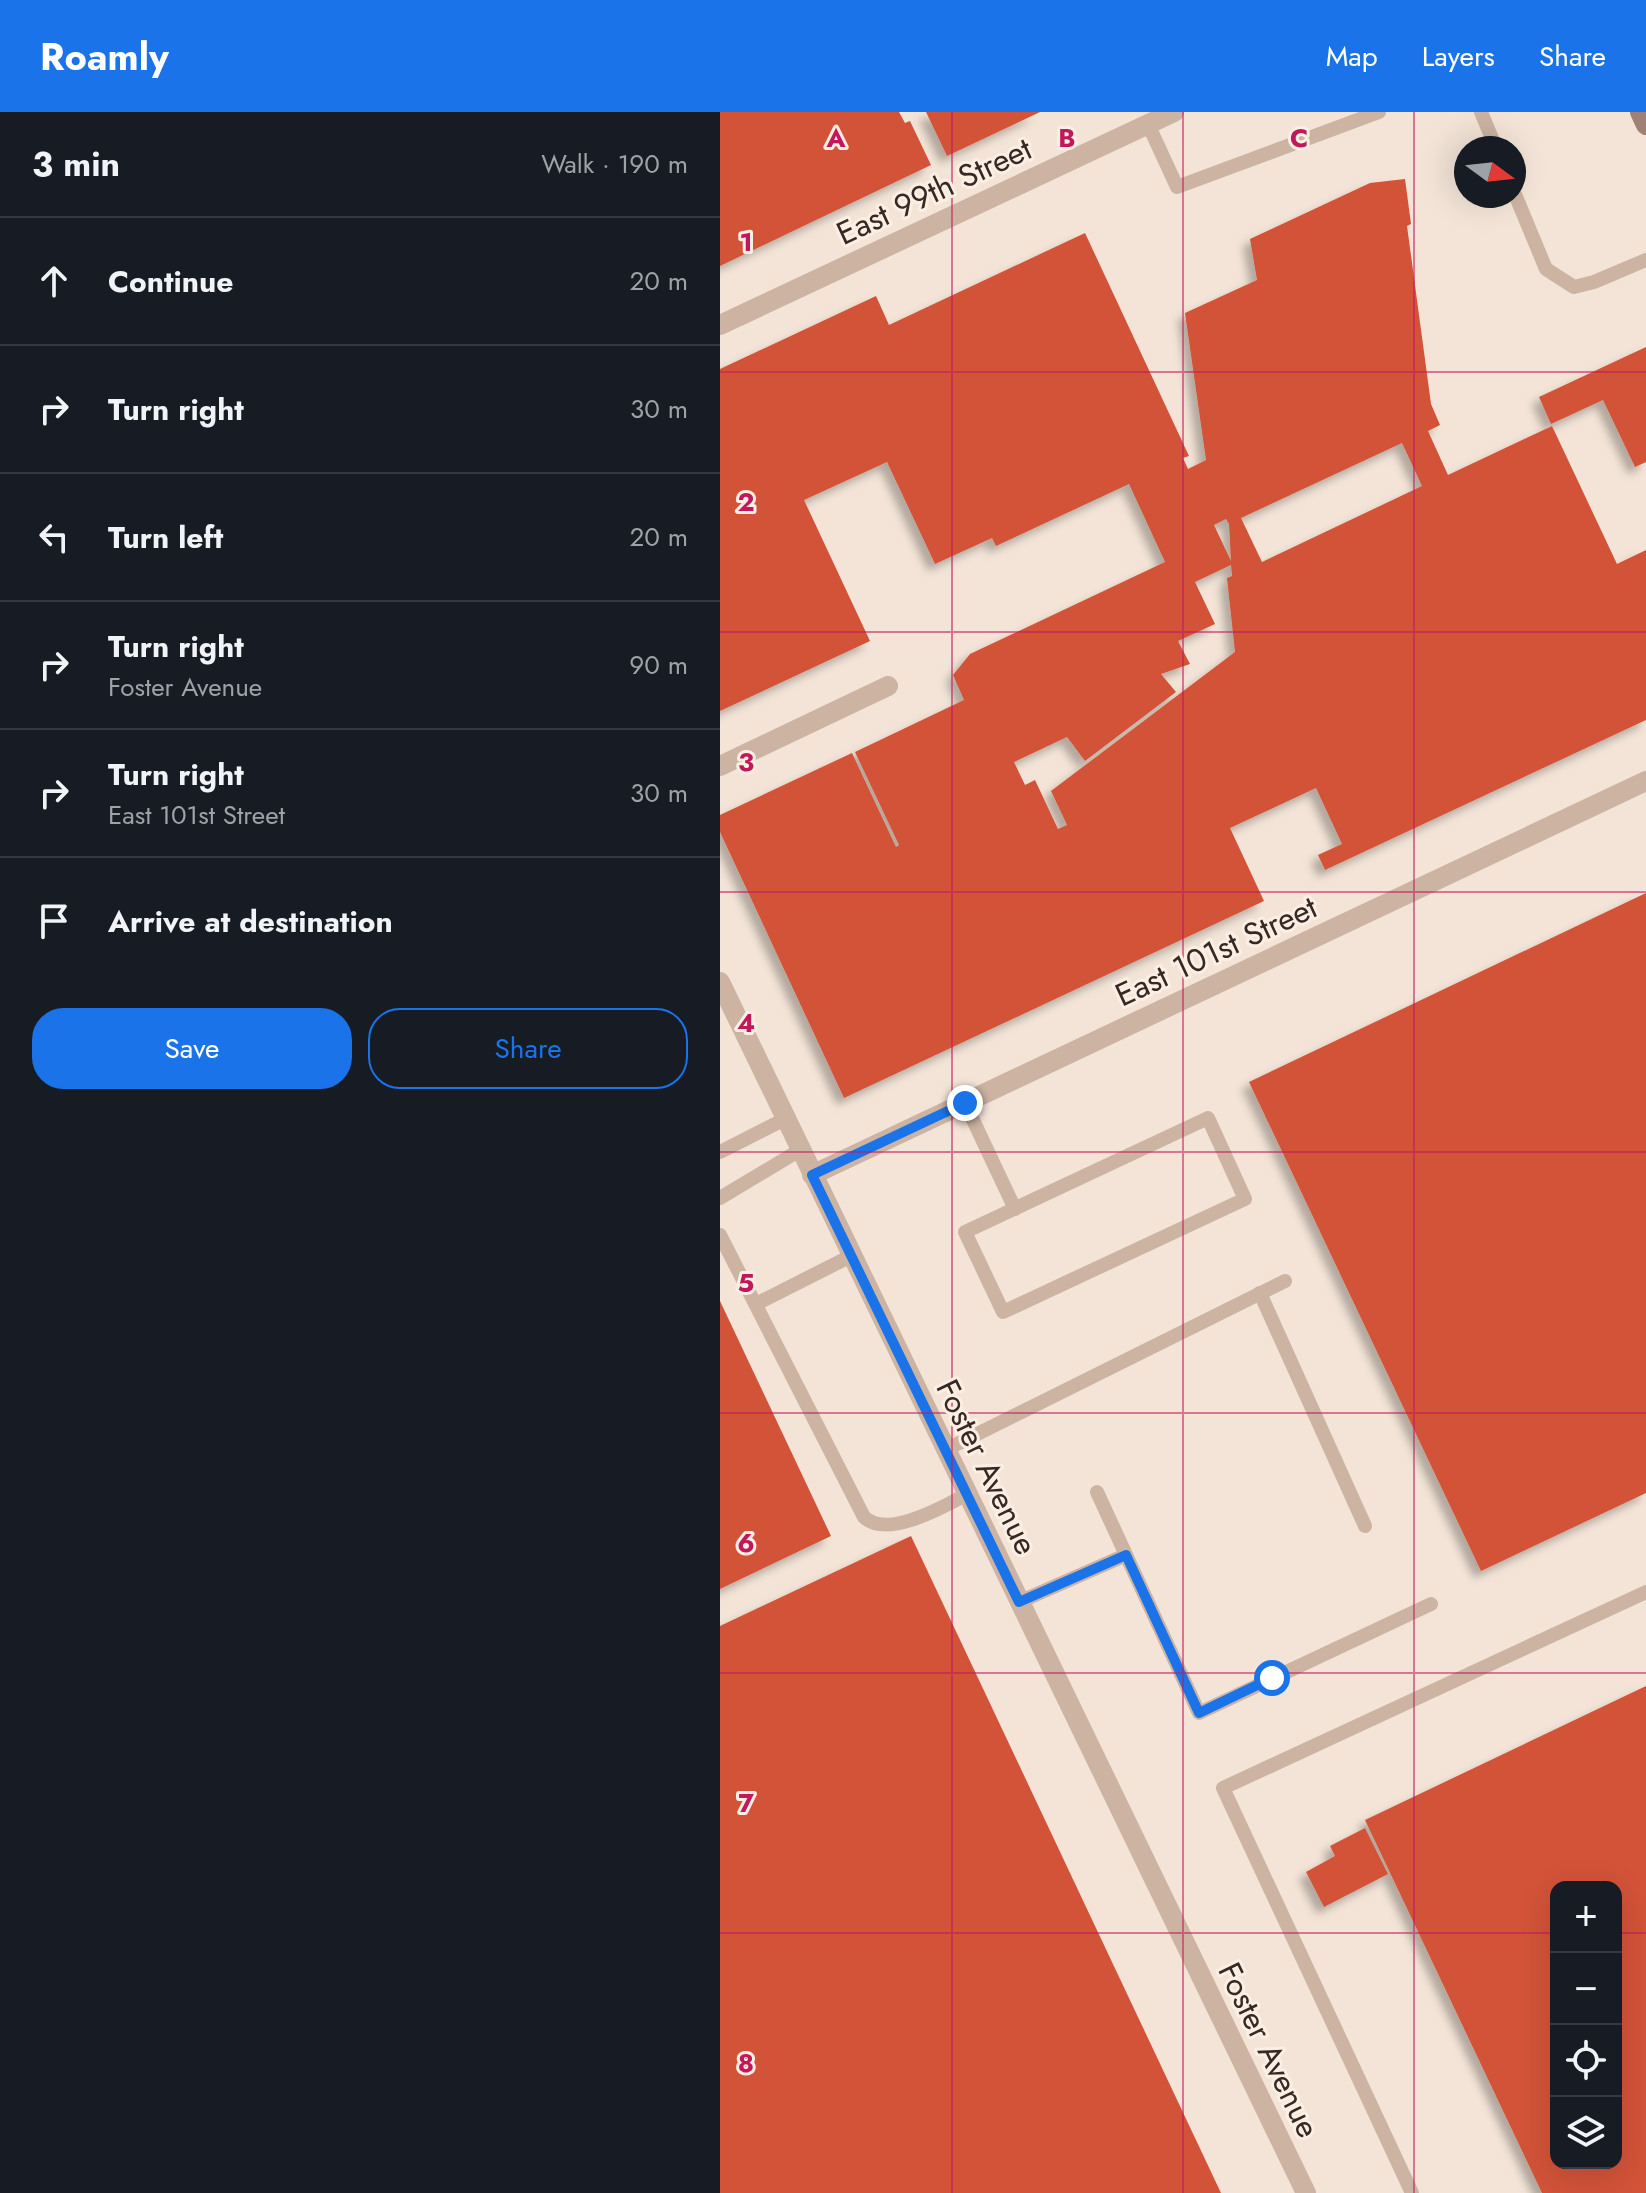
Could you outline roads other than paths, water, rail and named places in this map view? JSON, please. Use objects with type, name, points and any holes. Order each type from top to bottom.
[{"type":"main road","points":[[1640,112],[1646,125]]},
{"type":"street","name":"East 99th Street","points":[[720,325],[1174,112]]},
{"type":"street","points":[[720,766],[888,686]]},
{"type":"street","name":"East 101st Street","points":[[812,1175],[1646,781]]},
{"type":"street","name":"Foster Avenue","points":[[720,982],[1306,2193]]},
{"type":"lane","points":[[1148,124],[1177,187],[1379,112]]},
{"type":"lane","points":[[1481,112],[1491,136]]},
{"type":"lane","points":[[1521,208],[1546,269],[1574,287],[1646,260]]},
{"type":"lane","points":[[965,1103],[1015,1209]]},
{"type":"lane","points":[[1208,1118],[1245,1199],[1003,1312],[965,1232],[1015,1209],[1208,1118]]},
{"type":"lane","points":[[720,1152],[785,1119]]},
{"type":"lane","points":[[720,1198],[800,1150]]},
{"type":"lane","points":[[720,1235],[864,1517],[878,1526],[908,1520],[937,1510],[967,1494]]},
{"type":"lane","points":[[756,1304],[851,1256]]},
{"type":"lane","points":[[945,1450],[1285,1281]]},
{"type":"lane","points":[[1260,1293],[1365,1526]]},
{"type":"lane","points":[[1097,1492],[1199,1713],[1431,1604]]},
{"type":"lane","points":[[1019,1602],[1126,1555]]},
{"type":"lane","points":[[1412,2193],[1223,1788],[1646,1592]]}]
